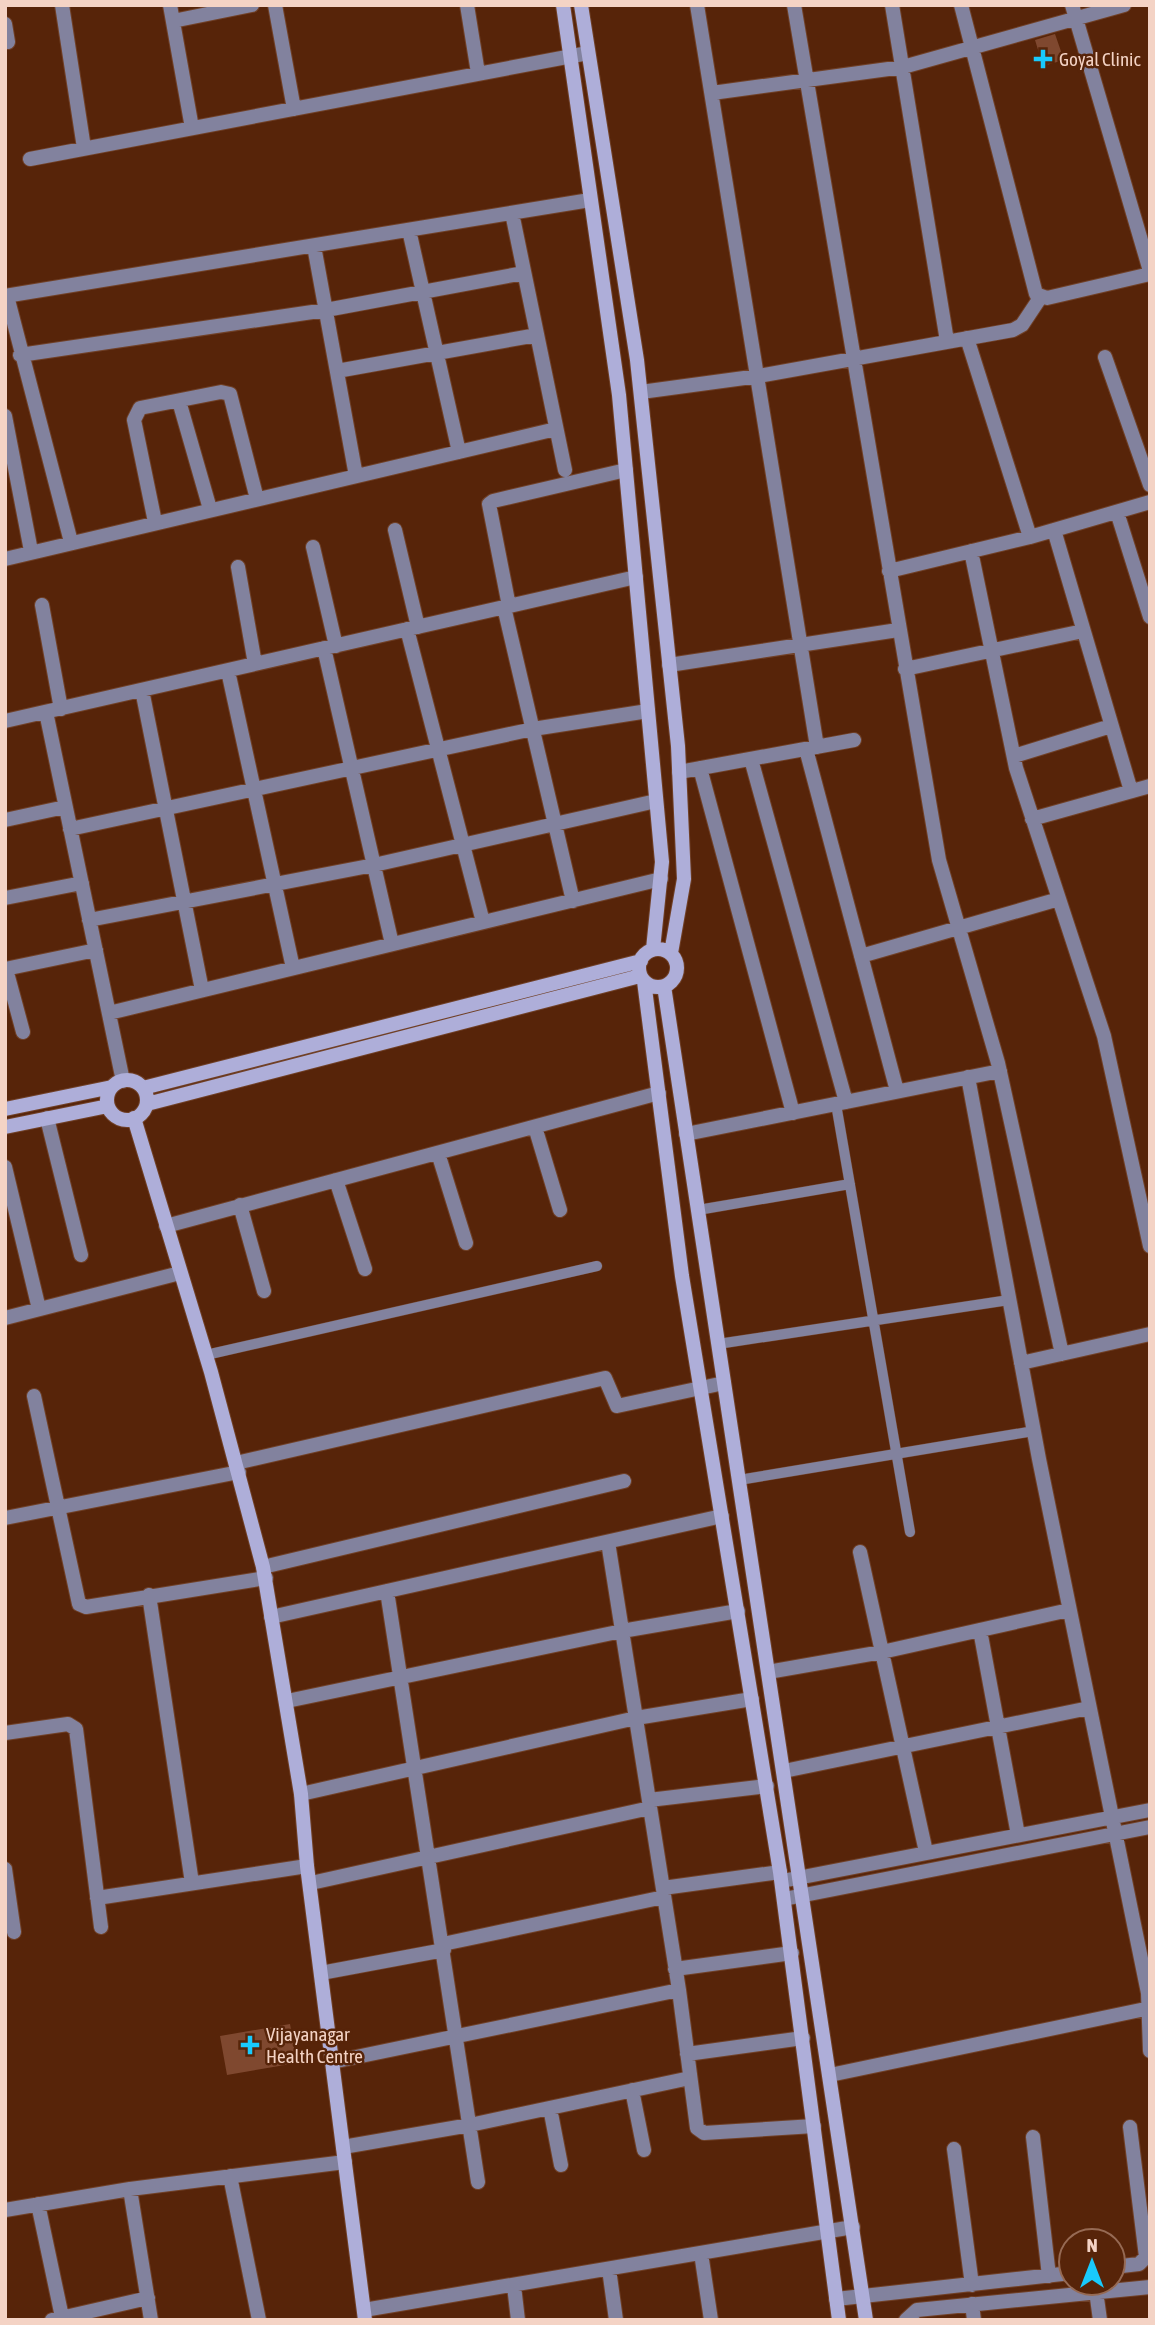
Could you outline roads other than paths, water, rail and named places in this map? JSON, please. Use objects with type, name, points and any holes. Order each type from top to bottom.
[{"type":"street","points":[[62,5],[84,148]]},
{"type":"street","points":[[170,5],[192,128]]},
{"type":"street","points":[[173,21],[252,5]]},
{"type":"street","points":[[275,5],[294,109]]},
{"type":"street","points":[[467,5],[478,73]]},
{"type":"street","points":[[143,1088],[640,961],[653,949],[661,879],[619,395],[563,5]]},
{"type":"street","points":[[134,1118],[147,1104],[642,979],[655,987],[664,986],[672,981],[677,970],[671,953],[683,895],[679,772],[669,665],[640,392],[580,5]]},
{"type":"street","points":[[697,5],[801,647],[812,748],[861,956],[897,1091]]},
{"type":"street","points":[[794,5],[939,860],[1000,1071],[1062,1354]]},
{"type":"street","points":[[892,5],[947,341]]},
{"type":"street","points":[[961,5],[1033,288],[1040,298]]},
{"type":"street","points":[[712,93],[903,67],[971,48],[1075,12],[1124,5]]},
{"type":"street","points":[[640,392],[759,376],[1019,328],[1040,298],[1150,272],[1075,12]]},
{"type":"street","points":[[5,24],[8,43]]},
{"type":"street","points":[[30,159],[588,53]]},
{"type":"street","points":[[71,542],[6,296],[590,200]]},
{"type":"street","points":[[512,213],[565,470]]},
{"type":"street","points":[[409,230],[459,452]]},
{"type":"street","points":[[314,246],[356,476]]},
{"type":"street","points":[[20,355],[326,310],[424,294],[524,273]]},
{"type":"street","points":[[337,371],[537,335]]},
{"type":"street","points":[[967,338],[1030,537]]},
{"type":"street","points":[[1105,357],[1150,485]]},
{"type":"street","points":[[155,522],[134,415],[140,408],[221,392],[230,394],[257,499]]},
{"type":"street","points":[[179,401],[210,509]]},
{"type":"street","points":[[5,416],[9,464],[31,551]]},
{"type":"street","points":[[5,559],[556,429]]},
{"type":"street","points":[[573,901],[533,729],[489,504],[626,470]]},
{"type":"street","points":[[888,571],[1030,537],[1150,502]]},
{"type":"street","points":[[1118,512],[1150,617]]},
{"type":"street","points":[[395,530],[412,628],[439,751],[483,922]]},
{"type":"street","points":[[1054,530],[1131,791]]},
{"type":"street","points":[[313,547],[352,771],[392,944]]},
{"type":"street","points":[[971,551],[1014,756],[1107,1047],[1150,1247]]},
{"type":"street","points":[[238,567],[255,664]]},
{"type":"street","points":[[5,721],[636,577]]},
{"type":"street","points":[[42,605],[61,709]]},
{"type":"street","points":[[669,665],[801,647],[898,630]]},
{"type":"street","points":[[905,669],[1083,631]]},
{"type":"street","points":[[228,670],[293,968]]},
{"type":"street","points":[[142,690],[202,990]]},
{"type":"street","points":[[70,829],[254,788],[352,771],[533,729],[648,711]]},
{"type":"street","points":[[46,712],[109,1013],[117,1084],[108,1106]]},
{"type":"street","points":[[1014,756],[1111,726]]},
{"type":"street","points":[[679,772],[855,740]]},
{"type":"street","points":[[751,759],[841,1103]]},
{"type":"street","points":[[700,768],[793,1113]]},
{"type":"street","points":[[1032,819],[1131,791],[1149,789]]},
{"type":"street","points":[[89,920],[374,866],[656,802]]},
{"type":"street","points":[[5,820],[65,807]]},
{"type":"street","points":[[109,1013],[661,879]]},
{"type":"street","points":[[5,898],[82,883]]},
{"type":"street","points":[[861,956],[1059,899]]},
{"type":"street","points":[[653,949],[671,953]]},
{"type":"street","points":[[23,1032],[6,969],[96,950]]},
{"type":"street","points":[[640,961],[701,1389],[781,1877],[839,2320]]},
{"type":"street","points":[[664,986],[866,2320]]},
{"type":"street","points":[[686,1134],[1000,1071]]},
{"type":"street","points":[[968,1077],[1034,1431],[1149,2008],[1150,2051]]},
{"type":"street","points":[[5,1110],[136,1082],[143,1088],[147,1104]]},
{"type":"street","points":[[166,1226],[659,1093]]},
{"type":"street","points":[[108,1106],[116,1116],[134,1118]]},
{"type":"street","points":[[5,1127],[108,1106]]},
{"type":"street","points":[[47,1118],[81,1255]]},
{"type":"street","points":[[134,1118],[206,1354],[264,1573],[301,1794],[307,1867],[365,2315],[853,2227]]},
{"type":"street","points":[[535,1126],[560,1210]]},
{"type":"street","points":[[438,1153],[466,1243]]},
{"type":"street","points":[[5,1167],[39,1309]]},
{"type":"street","points":[[336,1180],[365,1269]]},
{"type":"street","points":[[240,1205],[264,1291]]},
{"type":"street","points":[[5,1318],[180,1273]]},
{"type":"street","points":[[1021,1363],[1150,1334]]},
{"type":"street","points":[[5,1518],[237,1468],[605,1378],[617,1406],[724,1383]]},
{"type":"street","points":[[34,1396],[79,1604],[86,1607],[264,1573],[624,1481]]},
{"type":"street","points":[[271,1617],[722,1516]]},
{"type":"street","points":[[608,1542],[676,1969],[699,2132],[814,2126]]},
{"type":"street","points":[[860,1552],[926,1853]]},
{"type":"street","points":[[387,1591],[478,2182]]},
{"type":"street","points":[[149,1595],[192,1883]]},
{"type":"street","points":[[287,1701],[622,1631],[738,1611]]},
{"type":"street","points":[[768,1672],[882,1652],[1069,1611]]},
{"type":"street","points":[[979,1630],[1018,1835]]},
{"type":"street","points":[[301,1794],[636,1718],[752,1699]]},
{"type":"street","points":[[783,1771],[1089,1708]]},
{"type":"street","points":[[5,1733],[68,1724],[76,1729],[101,1927]]},
{"type":"street","points":[[311,1883],[429,1858],[649,1804],[766,1786]]},
{"type":"street","points":[[321,1973],[443,1947],[663,1892],[800,1876],[1150,1811]]},
{"type":"street","points":[[784,1899],[1150,1827]]},
{"type":"street","points":[[97,1898],[307,1867]]},
{"type":"street","points":[[5,1869],[14,1932]]},
{"type":"street","points":[[676,1969],[792,1953]]},
{"type":"street","points":[[332,2062],[679,1990]]},
{"type":"street","points":[[830,2075],[1149,2008]]},
{"type":"street","points":[[687,2054],[803,2038]]},
{"type":"street","points":[[344,2147],[470,2125],[690,2078]]},
{"type":"street","points":[[632,2090],[644,2150]]},
{"type":"street","points":[[550,2108],[561,2165]]},
{"type":"street","points":[[1127,2265],[1139,2264],[1146,2257],[1130,2127]]},
{"type":"street","points":[[1033,2137],[1049,2276]]},
{"type":"street","points":[[954,2149],[972,2285]]},
{"type":"street","points":[[5,2210],[130,2189],[345,2162]]},
{"type":"street","points":[[230,2176],[259,2320]]},
{"type":"street","points":[[130,2189],[151,2320]]},
{"type":"street","points":[[38,2204],[57,2319],[148,2298]]},
{"type":"street","points":[[701,2253],[710,2320]]},
{"type":"street","points":[[609,2269],[616,2320]]},
{"type":"street","points":[[836,2299],[1057,2275]]},
{"type":"street","points":[[514,2286],[518,2320]]},
{"type":"street","points":[[1127,2289],[1150,2287]]},
{"type":"street","points":[[906,2320],[917,2310],[1057,2295]]},
{"type":"street","points":[[1097,2297],[1100,2320]]},
{"type":"street","points":[[972,2304],[974,2320]]},
{"type":"lane","points":[[841,1103],[850,1184],[910,1532]]},
{"type":"lane","points":[[698,1210],[850,1184]]},
{"type":"lane","points":[[206,1354],[597,1266]]},
{"type":"lane","points":[[718,1344],[1009,1300]]},
{"type":"lane","points":[[738,1480],[1034,1431]]},
{"type":"place","name":"Goyal Clinic","points":[[1043,59]]},
{"type":"place","name":"Vijayanagar Health Centre","points":[[250,2045]]}]
